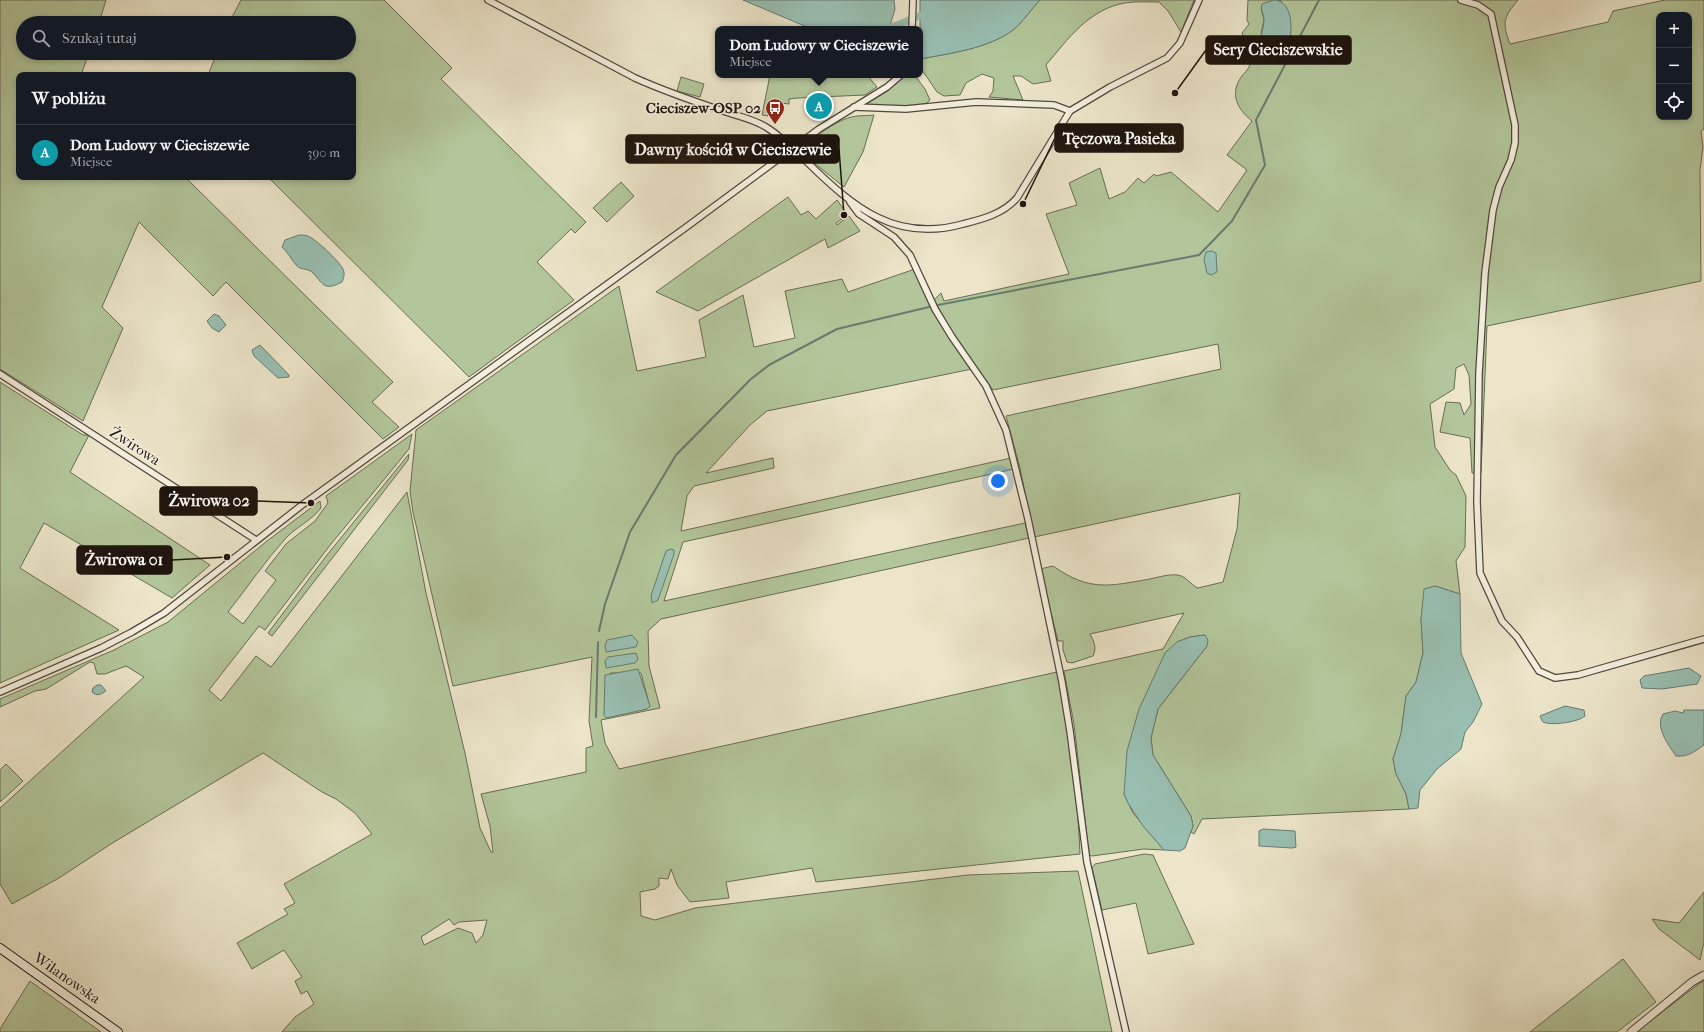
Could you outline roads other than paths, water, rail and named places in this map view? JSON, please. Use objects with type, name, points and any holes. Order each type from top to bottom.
[{"type":"main road","name":"Wilanowska","points":[[0,948],[118,1032]]},
{"type":"street","points":[[488,0],[656,88],[761,124],[777,134],[850,202],[886,222],[919,230],[944,228],[992,216],[1004,210],[1017,198],[1070,110],[1110,87],[1167,58],[1180,43],[1199,0]]},
{"type":"street","points":[[912,26],[913,0]]},
{"type":"street","points":[[1461,0],[1478,4],[1491,14],[1515,125],[1515,143],[1511,160],[1499,187],[1493,210],[1485,273],[1479,373],[1477,502],[1480,574],[1502,621],[1517,637],[1539,671],[1555,678],[1593,672],[1704,639]]},
{"type":"street","points":[[0,692],[101,648],[164,613],[256,540],[819,129],[887,87],[898,78]]},
{"type":"street","points":[[854,107],[906,109],[976,102],[1054,105],[1070,110]]},
{"type":"street","points":[[850,202],[859,214],[894,237],[910,254],[935,309],[952,337],[986,386],[1006,430],[1028,518],[1062,682],[1087,862],[1126,1032]]},
{"type":"street","name":"Żwirowa","points":[[0,374],[256,540]]},
{"type":"street","points":[[1632,1032],[1692,982],[1704,975]]},
{"type":"water","points":[[743,0],[894,0],[895,9],[890,26],[805,26]]},
{"type":"water","points":[[920,0],[1040,0],[1013,30],[992,42],[956,52],[923,58],[923,26],[920,26]]},
{"type":"water","points":[[1274,0],[1281,2],[1289,12],[1291,26],[1288,47],[1279,51],[1264,48],[1261,40],[1264,24],[1261,8],[1262,4]]},
{"type":"water","points":[[299,235],[312,238],[333,256],[344,271],[342,282],[331,286],[324,285],[312,272],[297,266],[282,247],[285,240]]},
{"type":"water","points":[[1212,251],[1216,253],[1217,272],[1211,275],[1207,273],[1204,260],[1206,252]]},
{"type":"water","points":[[214,314],[219,316],[226,325],[219,332],[212,328],[207,321]]},
{"type":"water","points":[[260,345],[289,375],[289,377],[278,378],[254,356],[252,350]]},
{"type":"water","points":[[671,549],[674,550],[674,554],[658,600],[652,603],[651,596],[666,551]]},
{"type":"water","points":[[1435,586],[1460,594],[1461,653],[1482,704],[1473,722],[1465,732],[1461,749],[1437,769],[1420,790],[1418,808],[1409,809],[1406,794],[1396,774],[1393,759],[1401,734],[1406,696],[1416,682],[1423,653],[1421,619],[1424,589]]},
{"type":"water","points":[[632,635],[638,642],[636,647],[606,652],[605,646],[607,640]]},
{"type":"water","points":[[1205,635],[1208,640],[1207,646],[1158,709],[1151,738],[1153,755],[1191,816],[1193,826],[1185,848],[1180,851],[1164,850],[1143,826],[1124,794],[1127,751],[1139,709],[1165,653],[1177,642],[1190,637]]},
{"type":"water","points":[[636,653],[638,659],[635,663],[606,668],[605,661],[608,657]]},
{"type":"water","points":[[1689,668],[1701,676],[1697,684],[1662,689],[1642,688],[1640,680],[1644,676]]},
{"type":"water","points":[[638,669],[650,706],[647,709],[606,718],[604,715],[605,675]]},
{"type":"water","points":[[97,685],[101,685],[106,691],[99,694],[94,694],[92,692],[93,688]]},
{"type":"water","points":[[1565,706],[1584,710],[1585,716],[1571,722],[1552,724],[1543,722],[1540,716]]},
{"type":"water","points":[[1684,710],[1704,710],[1704,745],[1687,755],[1676,756],[1661,730],[1661,719],[1663,714],[1675,711],[1683,713]]},
{"type":"water","points":[[1263,829],[1295,831],[1296,847],[1259,846],[1259,831]]},
{"type":"waterway","points":[[938,305],[1199,255],[1232,221],[1265,165],[1256,120],[1319,0]]},
{"type":"waterway","points":[[894,26],[927,13]]},
{"type":"waterway","points":[[599,631],[605,604],[630,532],[676,455],[751,379],[769,365],[837,329],[929,307]]},
{"type":"waterway","points":[[596,717],[598,642]]},
{"type":"place","name":"Sery Cieciszewskie","points":[[1175,93]]},
{"type":"place","name":"Dom Ludowy w Cieciszewie","points":[[819,106]]},
{"type":"place","name":"Cieciszew-OSP 02","points":[[775,125]]},
{"type":"place","name":"Tęczowa Pasieka","points":[[1023,204]]},
{"type":"place","name":"Dawny kościół w Cieciszewie","points":[[844,215]]},
{"type":"place","name":"Żwirowa 02","points":[[311,503]]},
{"type":"place","name":"Żwirowa 01","points":[[227,557]]}]
